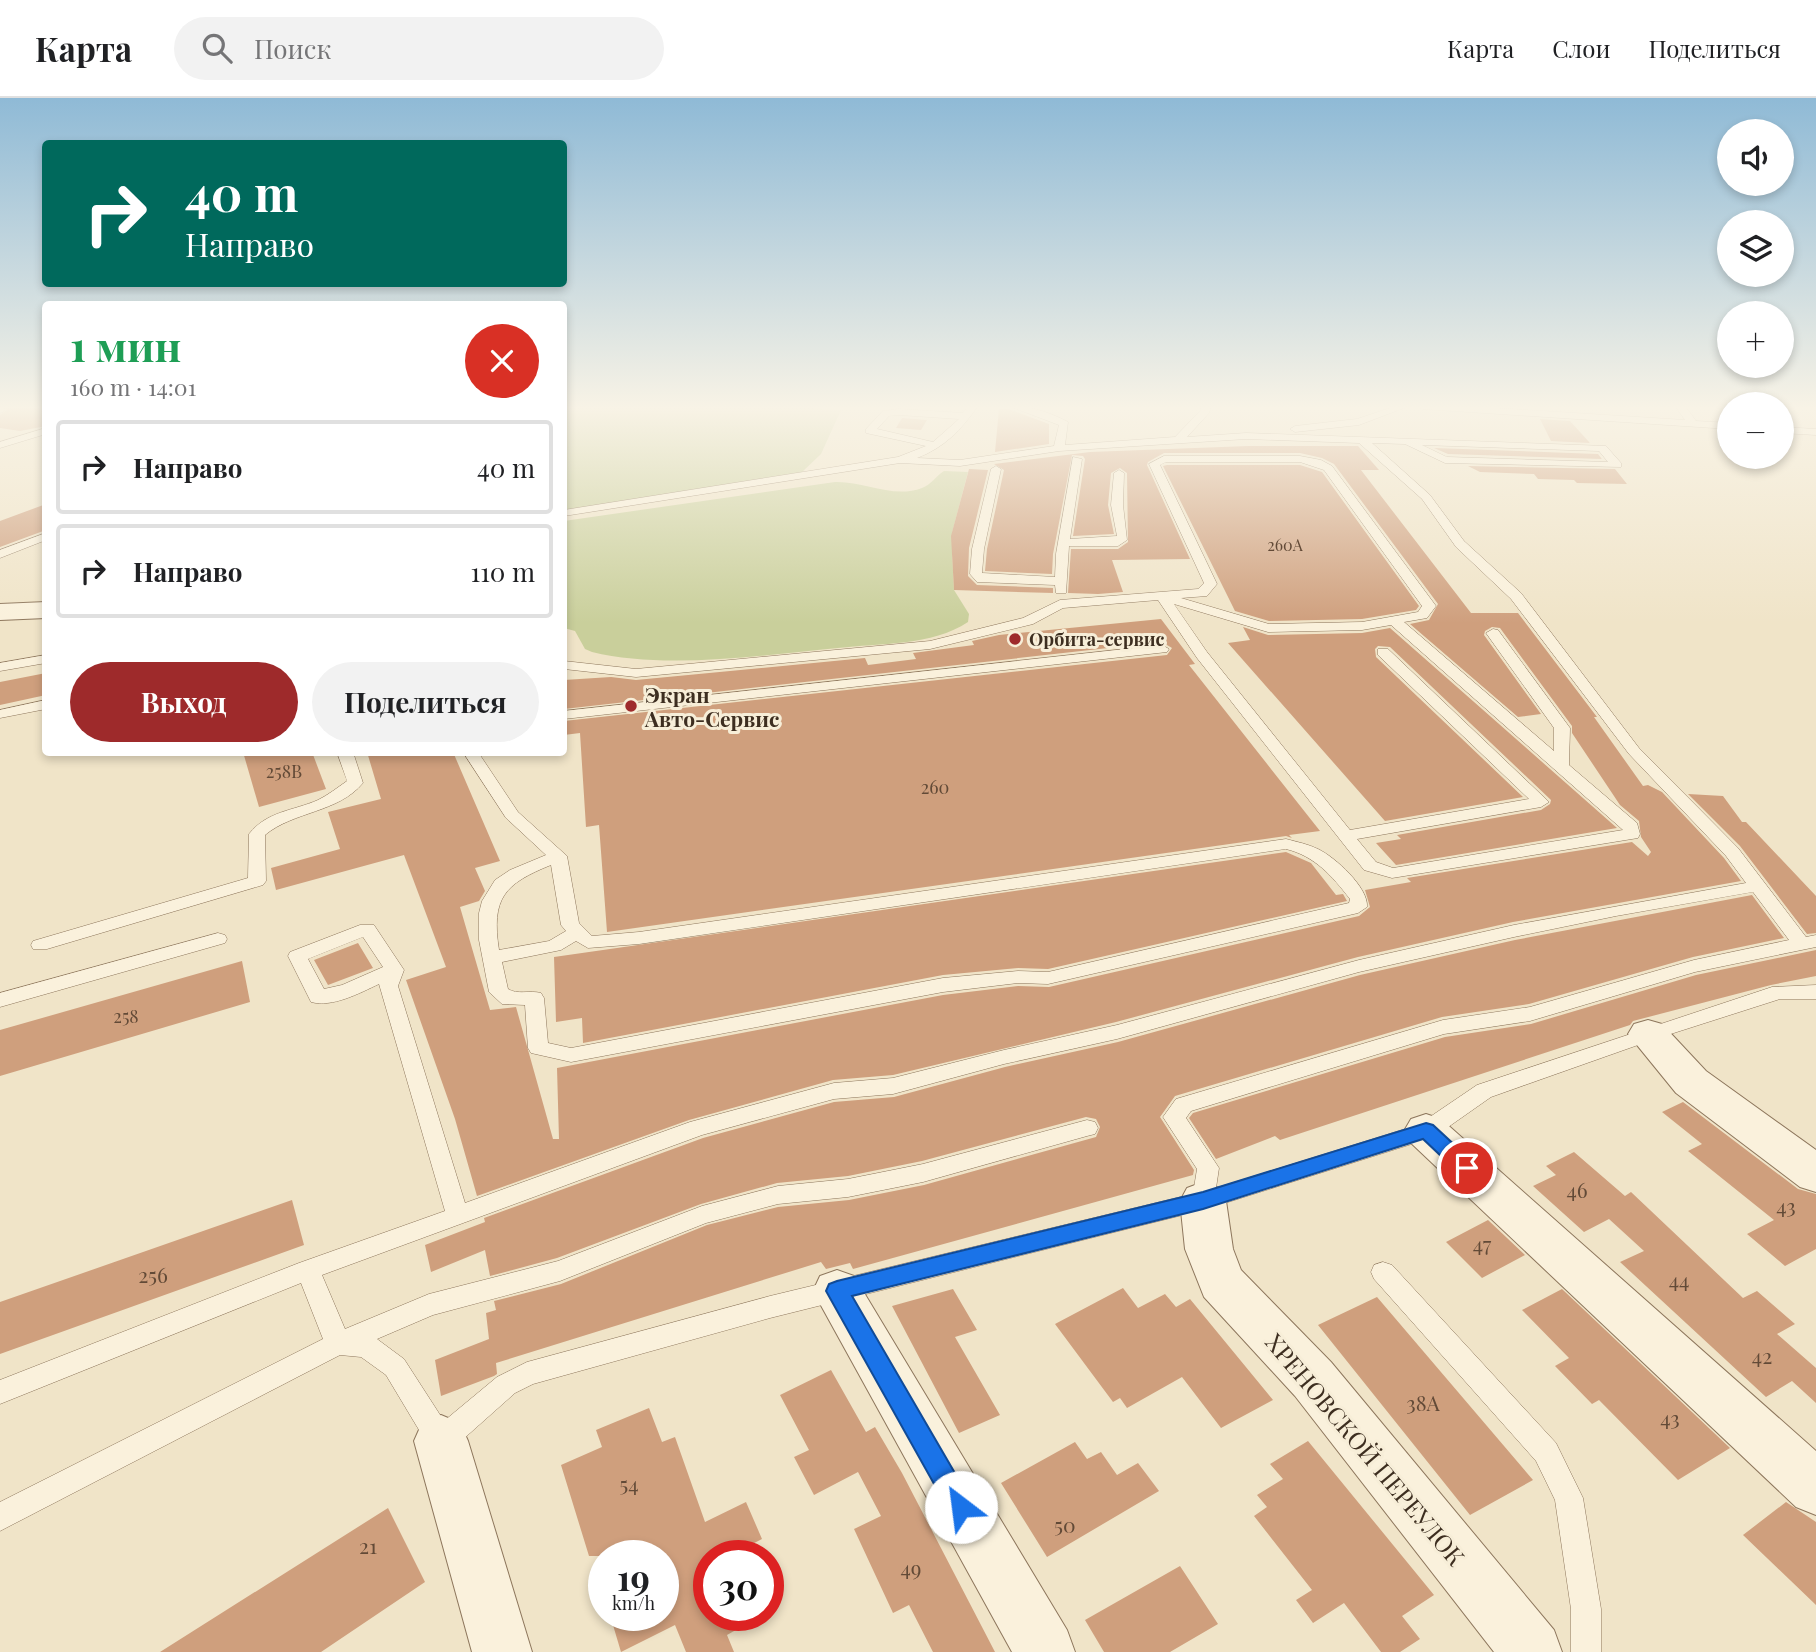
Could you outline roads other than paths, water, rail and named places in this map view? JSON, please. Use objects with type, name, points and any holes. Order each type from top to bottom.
[{"type":"street","points":[[0,612],[42,610]]},
{"type":"street","points":[[1648,1034],[1691,1082],[1816,1174]]},
{"type":"street","points":[[1426,1131],[1816,1488]]},
{"type":"street","name":"ХРЕНОВСКОЙ ПЕРЕУЛОК","points":[[1203,1201],[1209,1249],[1221,1282],[1313,1378],[1532,1652]]},
{"type":"street","points":[[837,1291],[1045,1652]]},
{"type":"street","points":[[441,1441],[502,1652]]},
{"type":"lane","points":[[567,513],[783,479]]},
{"type":"lane","points":[[994,479],[975,574],[981,579],[1061,581]]},
{"type":"lane","points":[[1060,604],[1064,543],[1074,479]]},
{"type":"lane","points":[[1064,543],[1118,541],[1123,537],[1117,505],[1119,479]]},
{"type":"lane","points":[[567,665],[636,673],[930,645],[1028,621],[1060,604],[1202,593],[1211,584],[1161,479]]},
{"type":"lane","points":[[1162,597],[1268,628],[1362,626],[1422,615],[1429,606],[1336,479]]},
{"type":"lane","points":[[1203,1201],[1208,1168],[1174,1117],[1184,1105],[1443,1027],[1530,1014],[1694,966],[1808,942],[1732,852],[1634,751],[1516,596],[1460,544],[1426,497],[1405,479]]},
{"type":"lane","points":[[0,554],[42,538]]},
{"type":"lane","points":[[1162,597],[1202,655],[1370,866],[1392,873],[1632,834],[1632,827],[1394,620]]},
{"type":"lane","points":[[1493,632],[1562,728],[1561,766]]},
{"type":"lane","points":[[567,715],[1162,649]]},
{"type":"lane","points":[[1345,836],[1541,802],[1383,652]]},
{"type":"lane","points":[[0,667],[42,660]]},
{"type":"lane","points":[[0,714],[42,705]]},
{"type":"lane","points":[[40,945],[257,881],[257,834],[273,820],[325,803],[355,783],[346,756]]},
{"type":"lane","points":[[473,756],[512,815],[558,856],[570,925],[587,942],[639,937],[1286,844],[1304,847],[1329,861],[1359,898],[1358,907],[1048,978],[1018,977],[943,985],[571,1055],[538,1048],[534,998],[509,999],[499,992],[487,913],[496,889],[512,877],[558,856]]},
{"type":"lane","points":[[0,1392],[308,1270],[698,1128],[834,1091],[892,1086],[1117,1032],[1359,966],[1616,910],[1758,886]]},
{"type":"lane","points":[[493,957],[554,946],[578,932]]},
{"type":"lane","points":[[0,1000],[218,939]]},
{"type":"lane","points":[[394,970],[388,986],[458,1217]]},
{"type":"lane","points":[[338,1344],[366,1346],[395,1367],[441,1441],[506,1385],[527,1374],[837,1291],[1203,1201],[1426,1131],[1484,1091],[1648,1034],[1779,992],[1816,992]]},
{"type":"lane","points":[[0,1517],[338,1344],[429,1305],[560,1271],[702,1215],[778,1195],[848,1188],[923,1173],[1087,1128]]},
{"type":"lane","points":[[308,1270],[338,1344]]},
{"type":"lane","points":[[1383,1272],[1546,1452],[1569,1498],[1586,1609],[1586,1652]]},
{"type":"place","name":"Орбита-сервис","points":[[1015,639]]},
{"type":"place","name":"Экран Авто-Сервис","points":[[631,706]]}]
